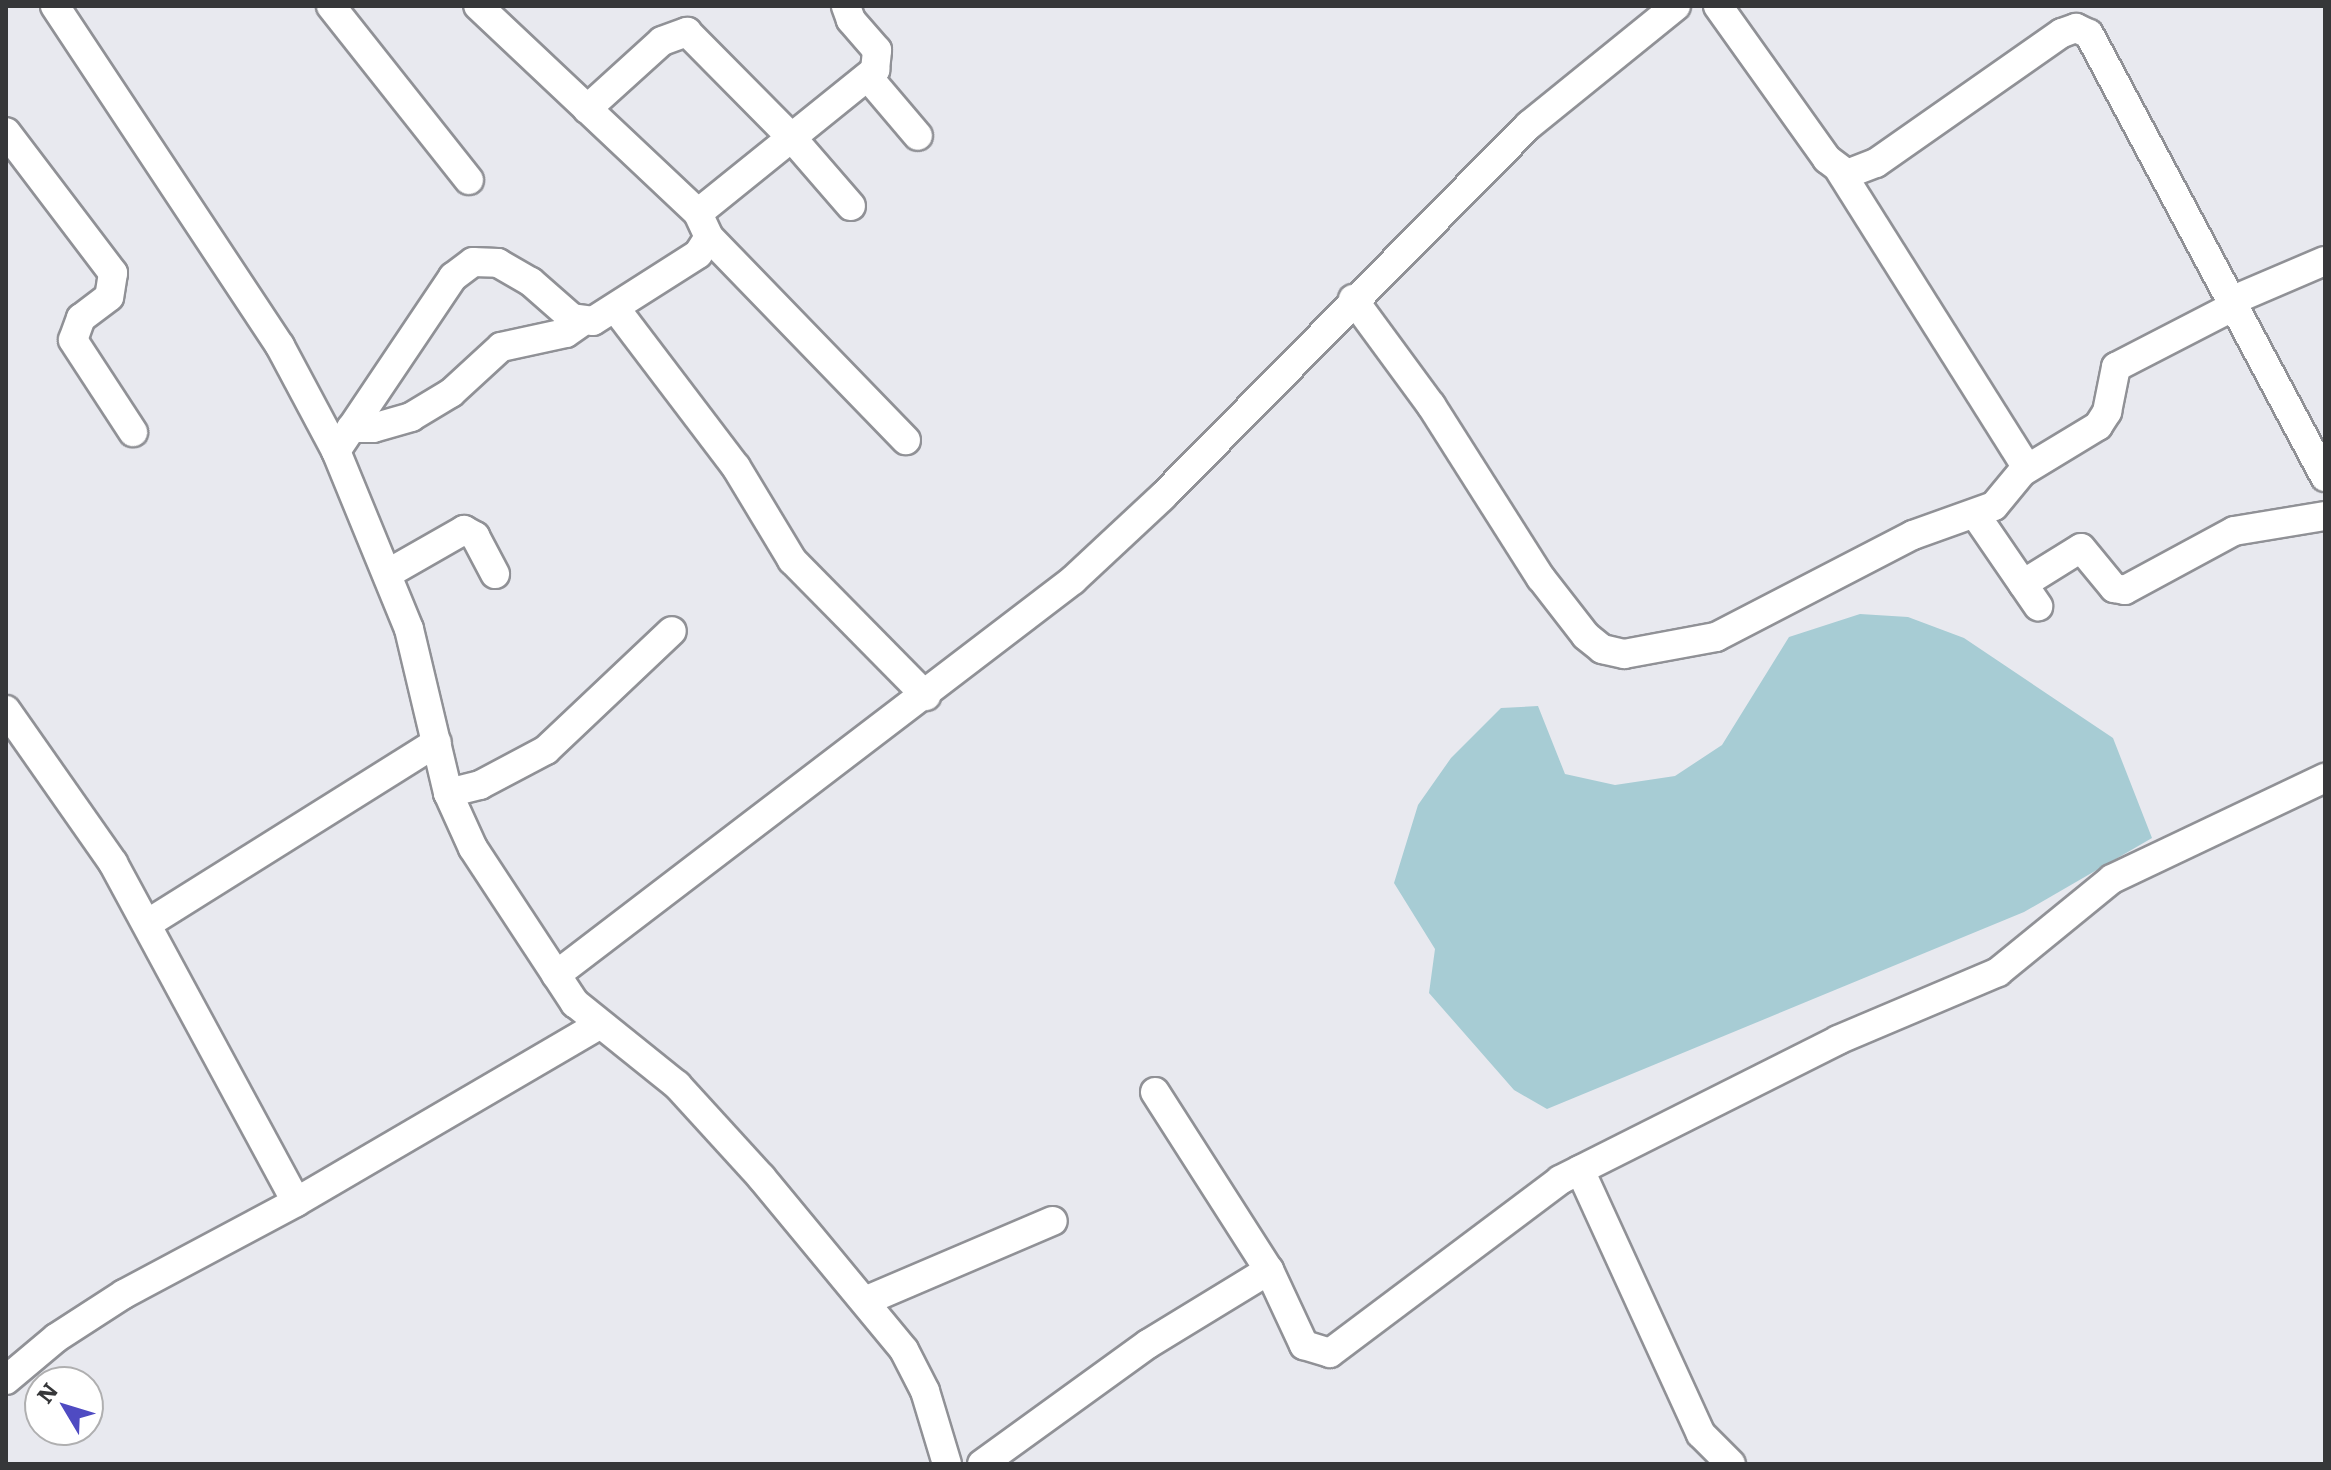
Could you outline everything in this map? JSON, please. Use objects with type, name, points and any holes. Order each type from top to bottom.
[{"type":"street","points":[[55,6],[344,439],[387,574],[409,629],[448,793],[473,848],[556,975],[597,1026],[677,1085],[904,1350],[925,1391],[947,1464]]},
{"type":"street","points":[[331,6],[469,180]]},
{"type":"street","points":[[478,6],[703,225],[906,440]]},
{"type":"street","points":[[344,439],[411,417],[451,393],[501,347],[566,333],[583,321],[616,309],[698,254],[703,225],[792,138],[868,77],[878,59],[877,50],[851,20],[846,6]]},
{"type":"street","points":[[556,975],[926,696],[1125,534],[1353,299],[1538,116],[1676,6]]},
{"type":"street","points":[[1718,6],[1840,171],[2027,468]]},
{"type":"street","points":[[1840,171],[1865,169],[2062,33],[2083,30],[2094,41],[2325,477]]},
{"type":"street","points":[[587,109],[662,41],[687,32],[792,138],[851,206]]},
{"type":"street","points":[[868,77],[918,136]]},
{"type":"street","points":[[6,132],[113,273],[109,297],[81,318],[73,340],[133,432]]},
{"type":"street","points":[[1353,299],[1431,405],[1541,578],[1586,636],[1602,649],[1624,654],[1703,642],[1913,535],[1975,514],[1999,502],[2027,468],[2098,426],[2107,412],[2116,367],[2233,304],[2325,261]]},
{"type":"street","points":[[344,439],[453,277],[473,262],[498,263],[514,271],[583,321]]},
{"type":"street","points":[[616,309],[736,467],[792,560],[926,696]]},
{"type":"street","points":[[1975,514],[2030,595],[2081,548],[2110,584],[2125,590],[2234,531],[2325,516]]},
{"type":"street","points":[[387,574],[464,530],[475,536],[495,574]]},
{"type":"street","points":[[448,793],[480,785],[546,750],[672,631]]},
{"type":"street","points":[[6,710],[113,863],[296,1202]]},
{"type":"street","points":[[147,924],[437,742]]},
{"type":"street","points":[[1155,1092],[1269,1270],[1304,1345],[1330,1353],[1510,1213],[1580,1170],[1838,1040],[1998,972],[2112,879],[2325,778]]},
{"type":"street","points":[[6,1380],[91,1314],[296,1202],[597,1026]]},
{"type":"street","points":[[1580,1170],[1701,1434],[1731,1464]]},
{"type":"street","points":[[865,1301],[1053,1221]]},
{"type":"street","points":[[982,1464],[1148,1344],[1269,1270]]},
{"type":"water","points":[[1860,614],[1908,617],[1964,638],[2113,738],[2152,838],[2024,912],[1547,1109],[1514,1090],[1429,993],[1435,949],[1394,883],[1418,805],[1451,758],[1501,708],[1538,706],[1565,774],[1615,785],[1675,776],[1722,745],[1789,637]]}]
